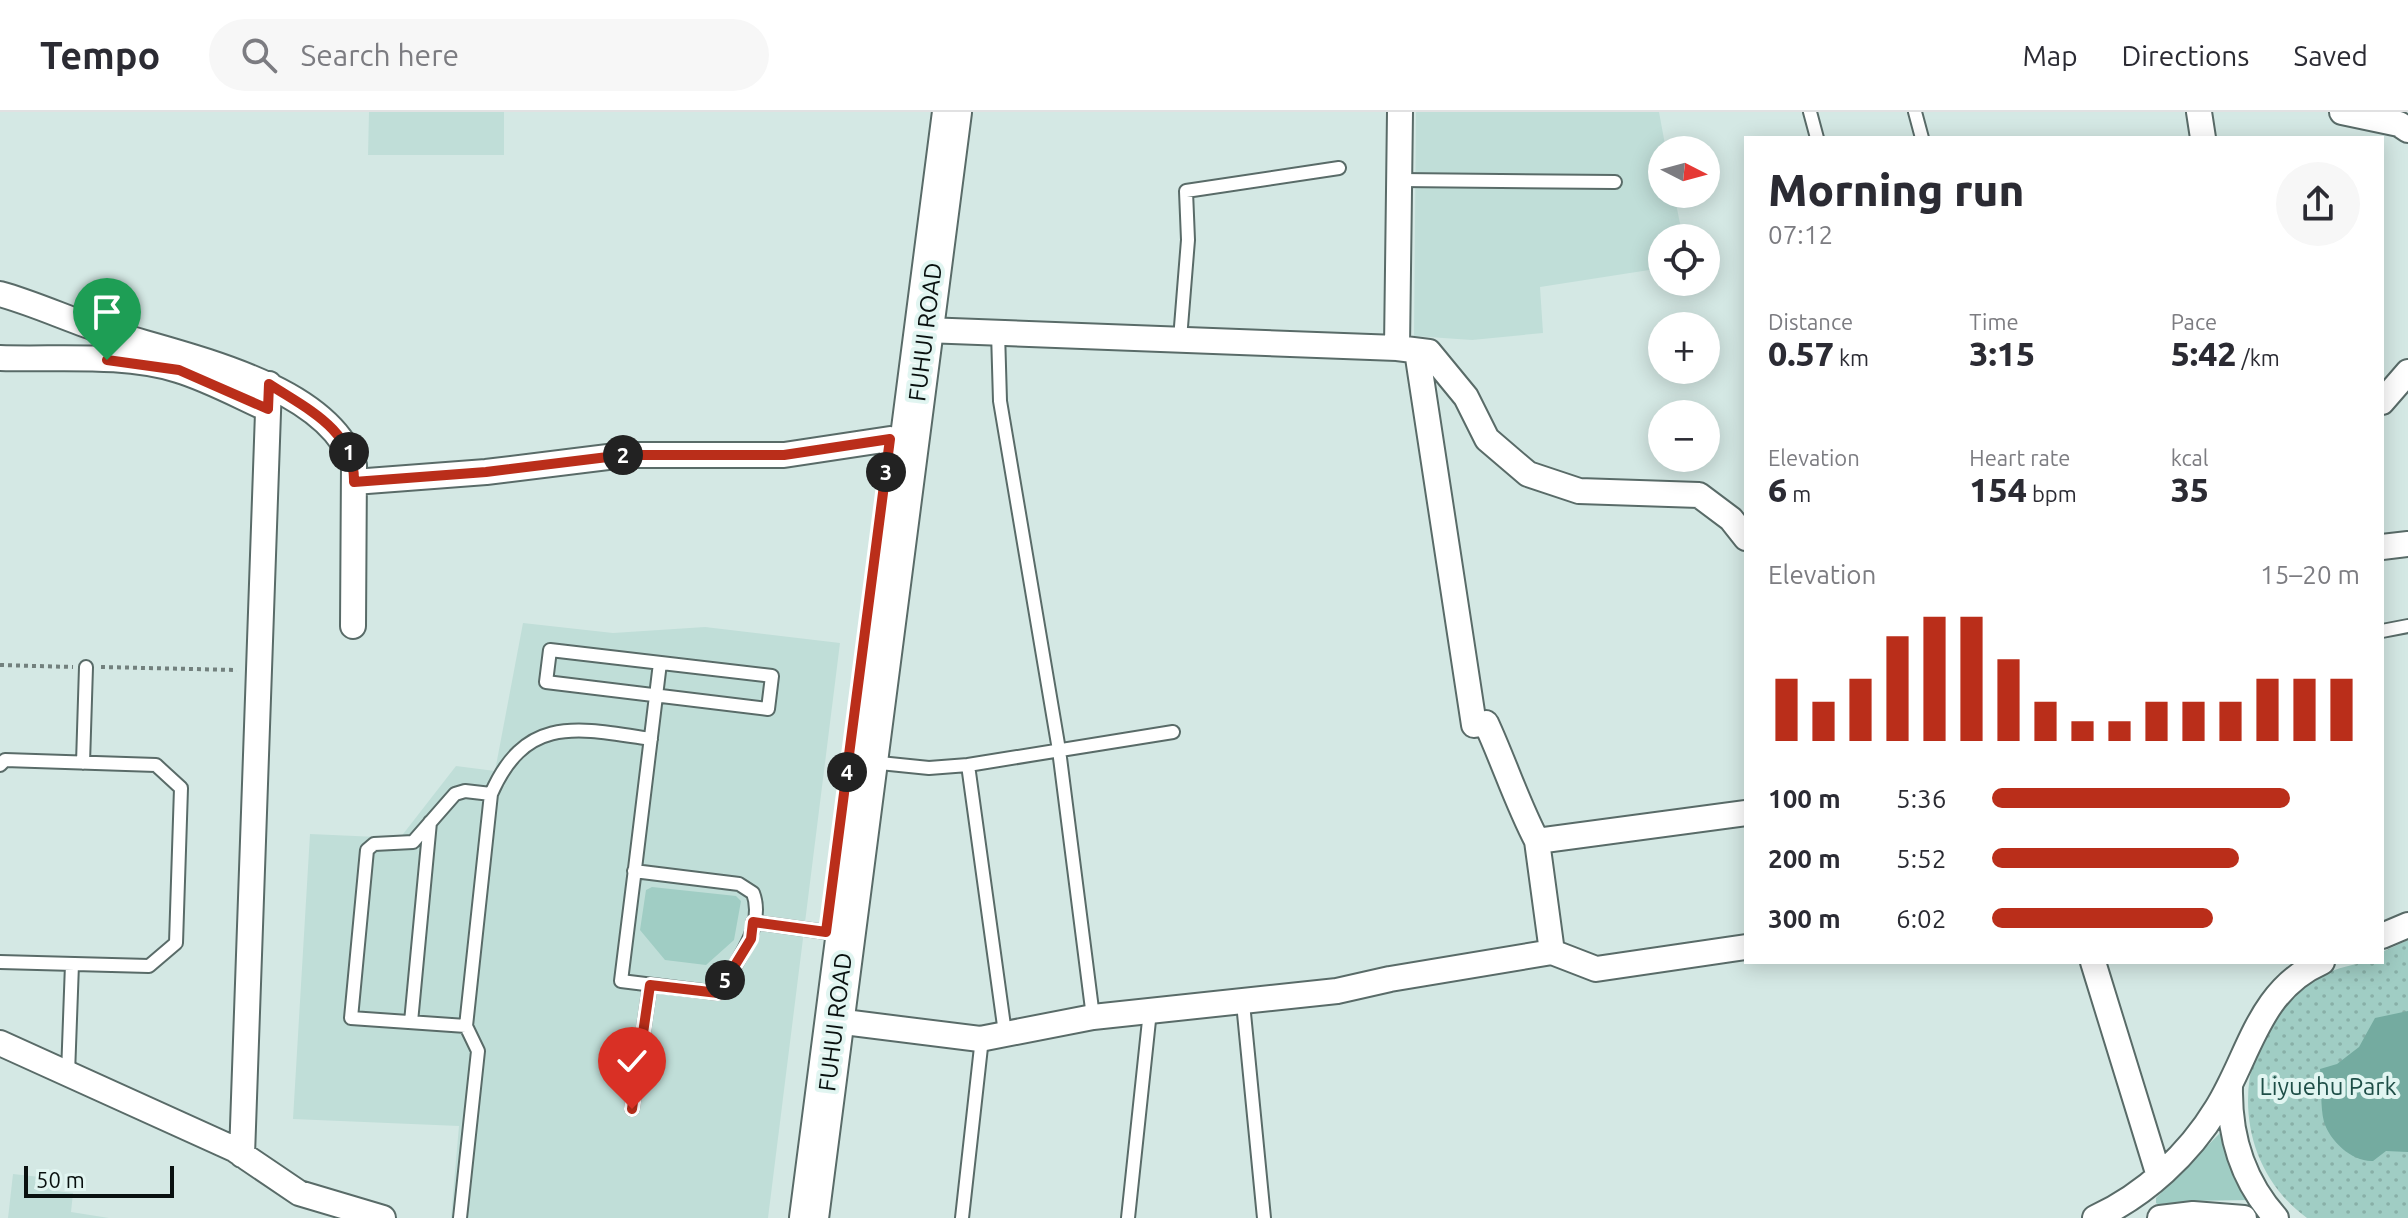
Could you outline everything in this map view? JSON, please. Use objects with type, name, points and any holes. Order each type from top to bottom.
[{"type":"main road","name":"FUHUI ROAD","points":[[788,1218],[931,112]]},
{"type":"main road","name":"FUHUI ROAD","points":[[809,1218],[952,112]]},
{"type":"street","points":[[1400,112],[1407,349],[1474,725],[1486,723],[1518,805],[1537,841],[1552,952]]},
{"type":"street","points":[[2199,112],[2203,136]]},
{"type":"street","points":[[2342,112],[2399,124],[2408,130]]},
{"type":"street","points":[[0,294],[269,384],[324,420],[340,436],[354,465],[353,626]]},
{"type":"street","points":[[925,330],[1429,352],[1466,397],[1487,439],[1528,474],[1579,491],[1699,495],[1731,519],[1744,535]]},
{"type":"street","points":[[0,358],[107,360],[155,365],[179,370],[268,409]]},
{"type":"street","points":[[2384,400],[2408,372]]},
{"type":"street","points":[[242,1155],[269,384]]},
{"type":"street","points":[[354,482],[486,472],[624,455],[784,455],[890,439]]},
{"type":"street","points":[[2384,547],[2408,544]]},
{"type":"street","points":[[1537,841],[1744,813]]},
{"type":"street","points":[[2384,935],[2408,925]]},
{"type":"street","points":[[836,1021],[994,1035],[1093,1017],[1337,991],[1552,952],[1596,969],[1744,947]]},
{"type":"street","points":[[2094,964],[2159,1176]]},
{"type":"street","points":[[2095,1218],[2159,1176],[2204,1128],[2230,1085],[2261,1015],[2284,988],[2319,964]]},
{"type":"street","points":[[0,1043],[242,1155],[299,1193],[383,1218]]},
{"type":"street","points":[[2230,1085],[2236,1146],[2255,1190],[2276,1218]]},
{"type":"street","points":[[2160,1218],[2193,1214],[2244,1218]]},
{"type":"lane","points":[[1810,112],[1816,136]]},
{"type":"lane","points":[[1915,112],[1921,136]]},
{"type":"lane","points":[[1180,339],[1188,240],[1186,191],[1339,168]]},
{"type":"lane","points":[[1400,180],[1615,182]]},
{"type":"lane","points":[[998,332],[1000,401],[1059,750],[1093,1017]]},
{"type":"lane","points":[[2384,631],[2408,626]]},
{"type":"lane","points":[[550,650],[772,676],[768,709],[656,696],[546,682],[550,650]]},
{"type":"lane","points":[[634,871],[745,886],[755,898],[751,939],[718,993],[621,981],[634,871],[660,663]]},
{"type":"lane","points":[[83,763],[86,667]]},
{"type":"lane","points":[[460,1218],[478,1051],[466,1026],[491,794],[514,756],[548,733],[573,729],[651,739]]},
{"type":"lane","points":[[869,762],[929,768],[968,765],[1173,732]]},
{"type":"lane","points":[[0,765],[5,760],[156,765],[181,788],[176,943],[149,966],[0,962]]},
{"type":"lane","points":[[962,1218],[994,1035],[968,765]]},
{"type":"lane","points":[[466,1026],[351,1018],[367,850],[374,844],[409,844],[455,794],[465,791],[491,794]]},
{"type":"lane","points":[[411,1022],[430,822]]},
{"type":"lane","points":[[753,922],[826,932]]},
{"type":"lane","points":[[68,1074],[72,964]]},
{"type":"lane","points":[[632,1109],[650,985]]},
{"type":"lane","points":[[1243,1003],[1264,1218]]},
{"type":"lane","points":[[1128,1218],[1150,1011]]},
{"type":"path","points":[[0,665],[259,671]]},
{"type":"shaded area","points":[[369,112],[504,112],[504,155],[368,155]]},
{"type":"shaded area","points":[[1416,112],[1659,112],[1663,136],[1648,136],[1648,208],[1677,208],[1680,224],[1648,224],[1648,270],[1540,287],[1543,333],[1472,340],[1414,336]]},
{"type":"shaded area","points":[[523,623],[613,633],[705,627],[840,643],[768,1218],[451,1218],[459,1126],[293,1119],[310,834],[400,838],[456,766],[495,771]]},
{"type":"shaded area","points":[[2408,1011],[2408,1152],[2386,1151],[2373,1161],[2357,1158],[2337,1143],[2324,1122],[2320,1069],[2337,1064],[2359,1047],[2375,1018]]},
{"type":"shaded area","points":[[13,1174],[58,1179],[57,1191],[73,1193],[71,1212],[109,1218],[8,1218]]},
{"type":"green space","points":[[652,887],[736,896],[741,901],[734,940],[706,965],[665,960],[640,930],[646,890]]},
{"type":"green space","name":"Liyuehu Park","points":[[2408,940],[2408,1218],[2307,1218],[2274,1185],[2255,1145],[2248,1103],[2253,1061],[2270,1022],[2298,991],[2335,970],[2384,964],[2384,951]]},
{"type":"green space","points":[[2220,1133],[2225,1135],[2251,1200],[2188,1201],[2160,1206],[2156,1203],[2156,1198]]},
{"type":"route","points":[[107,360],[179,370],[268,409],[269,384],[333,427],[347,445],[354,465],[354,482],[486,472],[624,455],[784,455],[890,439],[826,932],[753,922],[751,939],[718,993],[650,985],[632,1109]]}]
